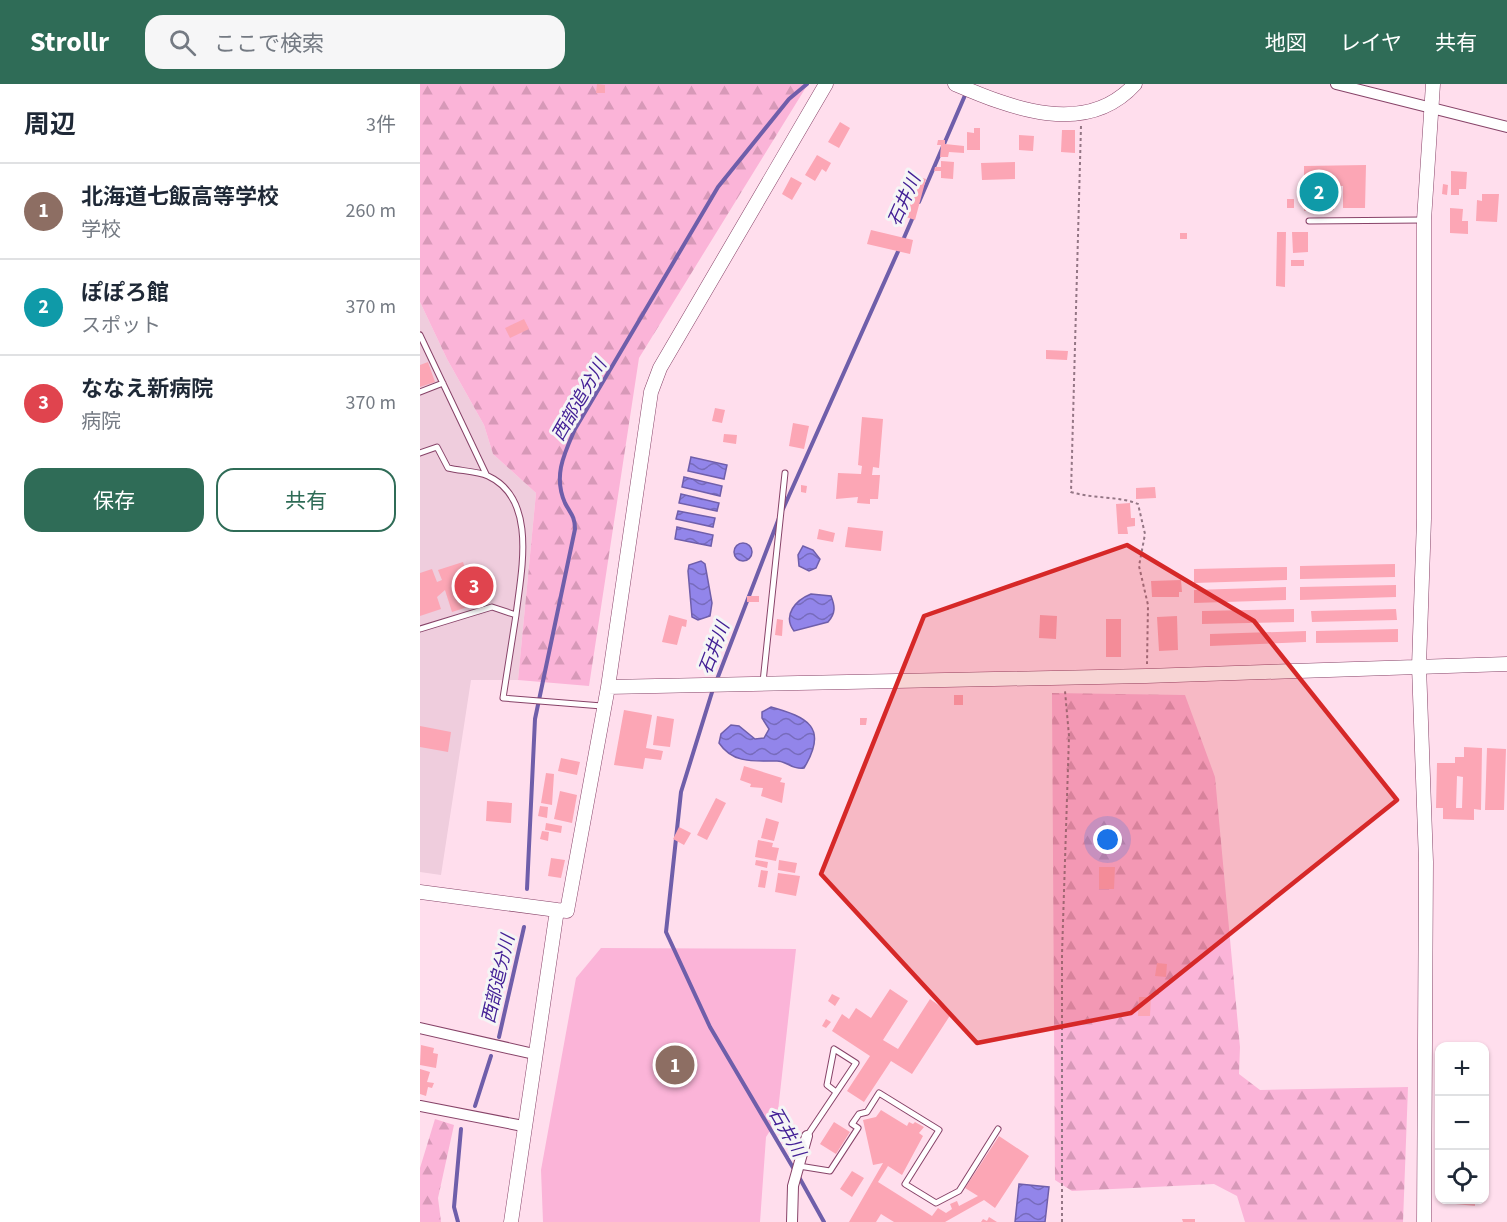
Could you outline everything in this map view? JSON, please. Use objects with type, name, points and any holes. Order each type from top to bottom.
[{"type":"street","points":[[420,892],[567,911],[608,687],[651,392],[660,368],[826,84]]},
{"type":"street","points":[[956,84],[1039,113],[1066,116],[1108,104],[1127,93],[1135,84]]},
{"type":"street","points":[[1336,84],[1433,111],[1507,127]]},
{"type":"street","points":[[1424,1222],[1426,862],[1419,666],[1424,519],[1424,220],[1433,84]]},
{"type":"street","points":[[608,687],[1146,676],[1507,664]]},
{"type":"street","points":[[511,1222],[523,1126],[557,910]]},
{"type":"street","points":[[420,1028],[534,1054]]},
{"type":"street","points":[[420,1106],[523,1126]]},
{"type":"street","points":[[792,1222],[793,1186],[807,1136]]},
{"type":"lane","points":[[1309,221],[1424,220]]},
{"type":"lane","points":[[420,334],[486,474]]},
{"type":"lane","points":[[420,354],[428,351]]},
{"type":"lane","points":[[420,392],[443,383]]},
{"type":"lane","points":[[420,453],[437,447],[448,468],[486,474],[501,483],[514,498],[521,521],[522,561],[503,698],[604,706]]},
{"type":"lane","points":[[763,684],[785,473]]},
{"type":"lane","points":[[420,629],[492,607],[516,615]]},
{"type":"lane","points":[[807,1136],[856,1062],[834,1049],[827,1085],[836,1092]]},
{"type":"lane","points":[[799,1166],[830,1171],[858,1128],[852,1124],[859,1114],[867,1112],[879,1093],[939,1130],[906,1184],[936,1203],[959,1191],[998,1129]]},
{"type":"path","points":[[1079,113],[1083,140],[1071,492],[1090,498],[1130,500],[1138,504],[1145,534],[1139,566],[1148,604],[1146,676]]},
{"type":"path","points":[[1062,1222],[1062,954],[1069,736],[1064,677]]},
{"type":"highlighted area","points":[[1127,545],[1254,621],[1397,800],[1131,1013],[977,1043],[821,874],[924,616]]},
{"type":"shaded area","points":[[420,302],[447,359],[484,425],[493,454],[536,493],[518,680],[471,680],[441,875],[420,872]]},
{"type":"green space","points":[[420,84],[808,84],[639,358],[589,686],[518,680],[536,493],[493,454],[484,425],[447,359],[420,302]]},
{"type":"green space","points":[[1052,693],[1185,695],[1215,777],[1240,1047],[1239,1074],[1260,1090],[1408,1087],[1403,1222],[1245,1222],[1237,1196],[1214,1184],[1072,1191],[1055,1180]]},
{"type":"green space","points":[[601,948],[796,949],[777,1120],[766,1137],[760,1222],[543,1222],[541,1170],[576,978]]},
{"type":"green space","points":[[435,1119],[454,1125],[438,1198],[441,1222],[420,1222],[420,1168]]},
{"type":"water","points":[[691,457],[727,465],[724,479],[688,471]]},
{"type":"water","points":[[684,477],[722,486],[720,496],[682,487]]},
{"type":"water","points":[[681,494],[719,503],[717,511],[679,503]]},
{"type":"water","points":[[678,511],[715,518],[713,527],[676,519]]},
{"type":"water","points":[[677,527],[713,535],[711,546],[675,539]]},
{"type":"water","points":[[743,543],[749,546],[752,552],[749,558],[743,561],[737,558],[734,552],[737,546]]},
{"type":"water","points":[[803,546],[813,550],[820,559],[816,568],[809,571],[799,566],[798,555]]},
{"type":"water","points":[[701,561],[705,564],[712,603],[710,616],[698,620],[692,617],[688,571],[689,565]]},
{"type":"water","points":[[811,594],[831,596],[834,612],[828,622],[794,631],[789,619],[792,609],[800,600]]},
{"type":"water","points":[[771,707],[804,720],[814,733],[811,754],[804,768],[796,768],[781,761],[753,761],[738,758],[731,755],[719,743],[721,734],[731,725],[739,726],[755,739],[764,738],[769,729],[762,718],[762,712]]},
{"type":"water","points":[[1019,1184],[1049,1187],[1045,1222],[1015,1222]]},
{"type":"building","points":[[597,84],[605,85],[605,93],[596,93]]},
{"type":"building","points":[[840,122],[850,128],[839,148],[828,142]]},
{"type":"building","points":[[974,128],[980,128],[980,150],[967,150],[967,132],[974,133]]},
{"type":"building","points":[[1062,130],[1075,130],[1075,153],[1061,152]]},
{"type":"building","points":[[1019,135],[1034,136],[1033,151],[1019,150]]},
{"type":"building","points":[[938,140],[945,140],[945,144],[964,146],[964,153],[949,152],[948,157],[940,157],[941,145],[937,145]]},
{"type":"building","points":[[817,155],[831,163],[826,172],[822,169],[815,181],[805,175]]},
{"type":"building","points":[[941,161],[954,162],[953,179],[941,178],[941,171],[934,171],[935,167],[941,167]]},
{"type":"building","points":[[1015,162],[1015,179],[982,180],[981,163]]},
{"type":"building","points":[[1366,165],[1365,208],[1343,208],[1343,186],[1333,186],[1334,210],[1304,211],[1304,166]]},
{"type":"building","points":[[1451,171],[1467,172],[1466,189],[1459,189],[1459,195],[1451,195]]},
{"type":"building","points":[[791,177],[802,183],[792,200],[782,194]]},
{"type":"building","points":[[919,177],[926,179],[915,220],[903,216],[901,222],[894,220],[898,206],[903,208],[904,203],[912,205],[915,194],[907,192],[909,186],[917,184]]},
{"type":"building","points":[[1443,184],[1448,185],[1447,195],[1442,194]]},
{"type":"building","points":[[1482,194],[1499,194],[1497,222],[1476,221],[1477,200],[1482,201]]},
{"type":"building","points":[[1287,199],[1294,199],[1294,208],[1287,208]]},
{"type":"building","points":[[1450,208],[1463,209],[1462,221],[1468,221],[1468,234],[1450,233]]},
{"type":"building","points":[[871,230],[913,240],[910,254],[867,244]]},
{"type":"building","points":[[1277,232],[1286,232],[1285,287],[1276,286]]},
{"type":"building","points":[[1292,232],[1308,232],[1308,252],[1293,253]]},
{"type":"building","points":[[1180,233],[1187,233],[1187,239],[1180,239]]},
{"type":"building","points":[[1291,260],[1304,260],[1304,266],[1291,266]]},
{"type":"building","points":[[524,319],[529,329],[510,338],[505,328]]},
{"type":"building","points":[[1046,350],[1068,351],[1067,360],[1046,359]]},
{"type":"building","points":[[428,362],[435,382],[420,387],[420,365]]},
{"type":"building","points":[[715,408],[725,410],[722,423],[712,421]]},
{"type":"building","points":[[862,417],[883,419],[879,468],[873,467],[872,475],[880,475],[878,499],[870,499],[870,504],[857,503],[858,497],[836,499],[838,473],[861,474],[862,466],[858,465]]},
{"type":"building","points":[[793,423],[809,426],[804,449],[789,446]]},
{"type":"building","points":[[724,434],[737,435],[736,444],[723,442]]},
{"type":"building","points":[[801,485],[807,486],[806,493],[801,492]]},
{"type":"building","points":[[1155,487],[1156,498],[1136,499],[1136,488]]},
{"type":"building","points":[[1130,503],[1131,518],[1135,518],[1135,526],[1127,527],[1128,534],[1118,534],[1116,504]]},
{"type":"building","points":[[848,527],[883,531],[881,551],[845,547]]},
{"type":"building","points":[[819,529],[835,533],[833,542],[817,539]]},
{"type":"building","points":[[463,562],[477,604],[452,612],[445,590],[437,597],[441,609],[420,616],[420,573],[432,569],[437,582],[442,580],[438,570]]},
{"type":"building","points":[[1395,564],[1395,577],[1300,579],[1300,566]]},
{"type":"building","points":[[1287,567],[1287,580],[1194,583],[1194,569]]},
{"type":"building","points":[[1181,580],[1182,592],[1179,592],[1179,597],[1152,597],[1151,581]]},
{"type":"building","points":[[1396,585],[1396,597],[1300,600],[1300,587]]},
{"type":"building","points":[[1286,587],[1286,600],[1194,603],[1194,590]]},
{"type":"building","points":[[747,596],[759,596],[759,602],[747,602]]},
{"type":"building","points":[[1294,609],[1294,622],[1202,624],[1202,611]]},
{"type":"building","points":[[1396,609],[1397,620],[1312,622],[1311,611]]},
{"type":"building","points":[[669,615],[687,620],[686,627],[682,626],[677,645],[662,642]]},
{"type":"building","points":[[1040,615],[1057,616],[1056,639],[1039,638]]},
{"type":"building","points":[[1177,616],[1178,650],[1159,651],[1157,617]]},
{"type":"building","points":[[777,619],[783,620],[782,636],[775,635]]},
{"type":"building","points":[[1106,619],[1121,619],[1121,657],[1106,657]]},
{"type":"building","points":[[1398,629],[1398,642],[1316,643],[1316,631]]},
{"type":"building","points":[[1306,631],[1306,642],[1210,646],[1210,634]]},
{"type":"building","points":[[954,695],[963,695],[963,705],[954,705]]},
{"type":"building","points":[[624,710],[652,715],[646,748],[663,751],[661,760],[645,758],[643,769],[614,765]]},
{"type":"building","points":[[657,716],[674,719],[670,747],[653,745]]},
{"type":"building","points":[[860,718],[867,718],[866,725],[860,725]]},
{"type":"building","points":[[420,726],[451,732],[448,752],[420,747]]},
{"type":"building","points":[[1464,747],[1482,748],[1481,810],[1474,809],[1474,820],[1443,819],[1443,808],[1436,808],[1437,763],[1455,763],[1455,757],[1464,757]],"holes":[[[1457,776],[1463,777],[1462,808],[1456,808]]]},
{"type":"building","points":[[1487,748],[1506,749],[1504,810],[1485,810]]},
{"type":"building","points":[[561,758],[580,762],[577,775],[558,771]]},
{"type":"building","points":[[744,766],[782,778],[780,782],[785,783],[782,803],[761,796],[763,788],[750,787],[751,784],[740,780]]},
{"type":"building","points":[[546,773],[554,774],[552,805],[541,803]]},
{"type":"building","points":[[560,791],[577,795],[572,823],[554,819]]},
{"type":"building","points":[[716,798],[726,803],[707,840],[697,835]]},
{"type":"building","points":[[487,801],[512,803],[511,823],[486,821]]},
{"type":"building","points":[[540,806],[548,807],[547,818],[538,816]]},
{"type":"building","points":[[766,818],[779,822],[774,841],[761,838]]},
{"type":"building","points":[[546,823],[562,826],[561,833],[545,830]]},
{"type":"building","points":[[679,827],[691,833],[684,845],[673,839]]},
{"type":"building","points":[[542,831],[549,832],[548,841],[540,839]]},
{"type":"building","points":[[758,840],[773,843],[772,847],[779,848],[776,861],[755,857]]},
{"type":"building","points":[[551,858],[565,860],[561,878],[548,876]]},
{"type":"building","points":[[756,860],[768,862],[767,868],[755,865]]},
{"type":"building","points":[[779,860],[797,863],[795,873],[778,870]]},
{"type":"building","points":[[1099,867],[1115,867],[1114,889],[1099,889]]},
{"type":"building","points":[[761,870],[768,871],[765,888],[758,887]]},
{"type":"building","points":[[778,873],[800,876],[796,896],[775,892]]},
{"type":"building","points":[[1157,963],[1167,964],[1166,977],[1155,976]]},
{"type":"building","points":[[890,989],[908,1001],[883,1040],[898,1049],[930,999],[951,1014],[912,1074],[891,1061],[864,1102],[847,1091],[870,1056],[832,1031],[842,1014],[849,1019],[856,1008],[871,1018]]},
{"type":"building","points":[[832,994],[840,998],[835,1006],[828,1001]]},
{"type":"building","points":[[1139,997],[1151,997],[1150,1016],[1138,1016]]},
{"type":"building","points":[[826,1019],[831,1022],[826,1028],[822,1026]]},
{"type":"building","points":[[421,1045],[434,1048],[433,1053],[438,1054],[436,1068],[420,1065]]},
{"type":"building","points":[[420,1069],[430,1072],[427,1082],[434,1083],[432,1088],[428,1087],[426,1096],[420,1094]]},
{"type":"building","points":[[881,1110],[907,1126],[909,1122],[913,1124],[915,1122],[924,1127],[919,1133],[923,1136],[902,1175],[888,1166],[878,1182],[932,1216],[938,1208],[946,1213],[952,1209],[950,1204],[957,1201],[959,1206],[978,1196],[965,1188],[999,1136],[1029,1156],[995,1208],[984,1200],[945,1222],[894,1222],[881,1214],[876,1222],[849,1222],[883,1163],[873,1165],[863,1120],[876,1117]]},
{"type":"building","points":[[834,1122],[850,1132],[836,1154],[820,1144]]},
{"type":"building","points":[[852,1171],[864,1178],[852,1197],[840,1189]]},
{"type":"building","points":[[989,1217],[997,1222],[981,1222],[983,1219],[987,1221]]},
{"type":"building","points":[[1182,1219],[1195,1219],[1195,1222],[1183,1222]]},
{"type":"waterway","name":"西部追分川","points":[[527,889],[535,719],[575,529],[560,484],[564,456],[575,429],[718,187],[789,99],[807,84]]},
{"type":"waterway","name":"石井川","points":[[919,202],[966,93]]},
{"type":"waterway","name":"石井川","points":[[903,240],[913,217]]},
{"type":"waterway","name":"石井川","points":[[783,509],[900,247]]},
{"type":"waterway","name":"石井川","points":[[716,682],[779,518]]},
{"type":"waterway","name":"石井川","points":[[713,689],[681,792],[666,932],[710,1027],[795,1171]]},
{"type":"waterway","name":"西部追分川","points":[[499,1037],[524,927]]},
{"type":"waterway","name":"西部追分川","points":[[475,1106],[491,1056]]},
{"type":"waterway","name":"西部追分川","points":[[458,1222],[454,1207],[461,1129]]},
{"type":"waterway","name":"石井川","points":[[799,1177],[824,1222]]},
{"type":"place","name":"ぽぽろ館","points":[[1319,192]]},
{"type":"place","name":"ななえ新病院","points":[[474,586]]},
{"type":"place","name":"北海道七飯高等学校","points":[[675,1065]]}]
